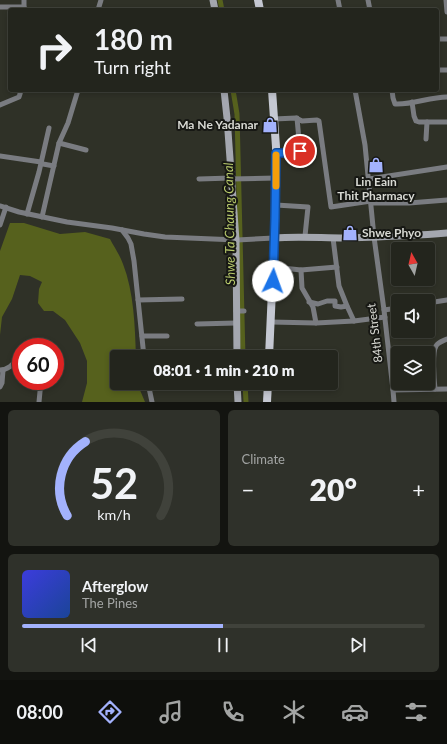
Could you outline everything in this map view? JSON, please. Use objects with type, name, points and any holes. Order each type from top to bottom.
[{"type":"main road","points":[[224,92],[233,179],[241,311],[236,323],[237,350]]},
{"type":"main road","points":[[269,350],[276,205],[276,153],[272,92]]},
{"type":"main road","points":[[274,238],[305,236],[333,238],[374,237],[447,233]]},
{"type":"main road","points":[[237,390],[238,402]]},
{"type":"main road","points":[[267,402],[268,390]]},
{"type":"street","points":[[446,0],[447,12]]},
{"type":"street","points":[[0,7],[12,8]]},
{"type":"street","points":[[0,105],[19,97],[20,92]]},
{"type":"street","points":[[42,217],[59,144],[68,123],[77,92]]},
{"type":"street","name":"84th Street","points":[[355,92],[365,145],[374,237],[391,366]]},
{"type":"street","points":[[392,92],[395,104],[447,97]]},
{"type":"street","points":[[412,102],[416,121],[447,122]]},
{"type":"street","points":[[276,153],[297,153],[300,151],[297,118]]},
{"type":"street","points":[[274,119],[297,118],[302,121],[319,121],[332,207],[371,202],[409,203],[447,200]]},
{"type":"street","points":[[426,139],[428,122]]},
{"type":"street","points":[[27,214],[39,172],[40,162],[49,128]]},
{"type":"street","points":[[59,144],[86,150]]},
{"type":"street","points":[[0,156],[40,162],[54,166]]},
{"type":"street","points":[[369,179],[447,167]]},
{"type":"street","points":[[199,179],[276,178]]},
{"type":"street","points":[[276,205],[308,207],[305,236]]},
{"type":"street","points":[[0,225],[3,206],[27,214],[72,223],[165,237],[237,240],[274,238]]},
{"type":"street","points":[[122,230],[131,244],[143,350]]},
{"type":"street","points":[[333,238],[339,286],[354,321]]},
{"type":"street","points":[[274,268],[301,270],[337,267]]},
{"type":"street","points":[[301,270],[302,288],[313,307],[316,323]]},
{"type":"street","points":[[138,300],[182,299]]},
{"type":"street","points":[[435,302],[447,300]]},
{"type":"street","points":[[310,302],[318,304],[327,301],[335,301],[335,306],[347,306]]},
{"type":"street","points":[[384,310],[391,309]]},
{"type":"street","points":[[271,322],[316,323],[354,321],[385,317]]},
{"type":"street","points":[[197,324],[236,323]]},
{"type":"street","points":[[142,336],[167,336]]},
{"type":"street","points":[[435,347],[439,342],[447,339]]},
{"type":"street","points":[[0,387],[2,383],[2,370],[8,368],[12,364]]},
{"type":"street","points":[[435,389],[447,389]]},
{"type":"street","points":[[39,402],[40,390]]},
{"type":"street","points":[[149,390],[152,402]]},
{"type":"street","name":"84th Street","points":[[394,390],[394,402]]},
{"type":"shaded area","points":[[10,223],[24,223],[60,234],[85,232],[110,239],[120,257],[130,286],[136,350],[110,350],[110,390],[140,390],[145,402],[82,402],[87,383],[87,361],[80,343],[65,320],[53,311],[44,311],[38,303],[39,289],[42,282],[30,276],[20,275],[12,299],[2,317],[0,335],[0,251]]},
{"type":"waterway","name":"Shwe Ta Chaung Canal","points":[[220,0],[222,8]]},
{"type":"waterway","name":"Shwe Ta Chaung Canal","points":[[233,92],[237,114],[243,350]]},
{"type":"waterway","name":"Shwe Ta Chaung Canal","points":[[245,390],[246,402]]},
{"type":"slow traffic","points":[[276,155],[276,186]]},
{"type":"place","name":"Ma Ne Yadanar","points":[[270,125]]},
{"type":"place","name":"Lin Eain Thit Pharmacy","points":[[376,165]]},
{"type":"place","name":"Shwe Phyo","points":[[350,233]]},
{"type":"route","points":[[273,281],[276,153],[297,153],[300,151]]}]
